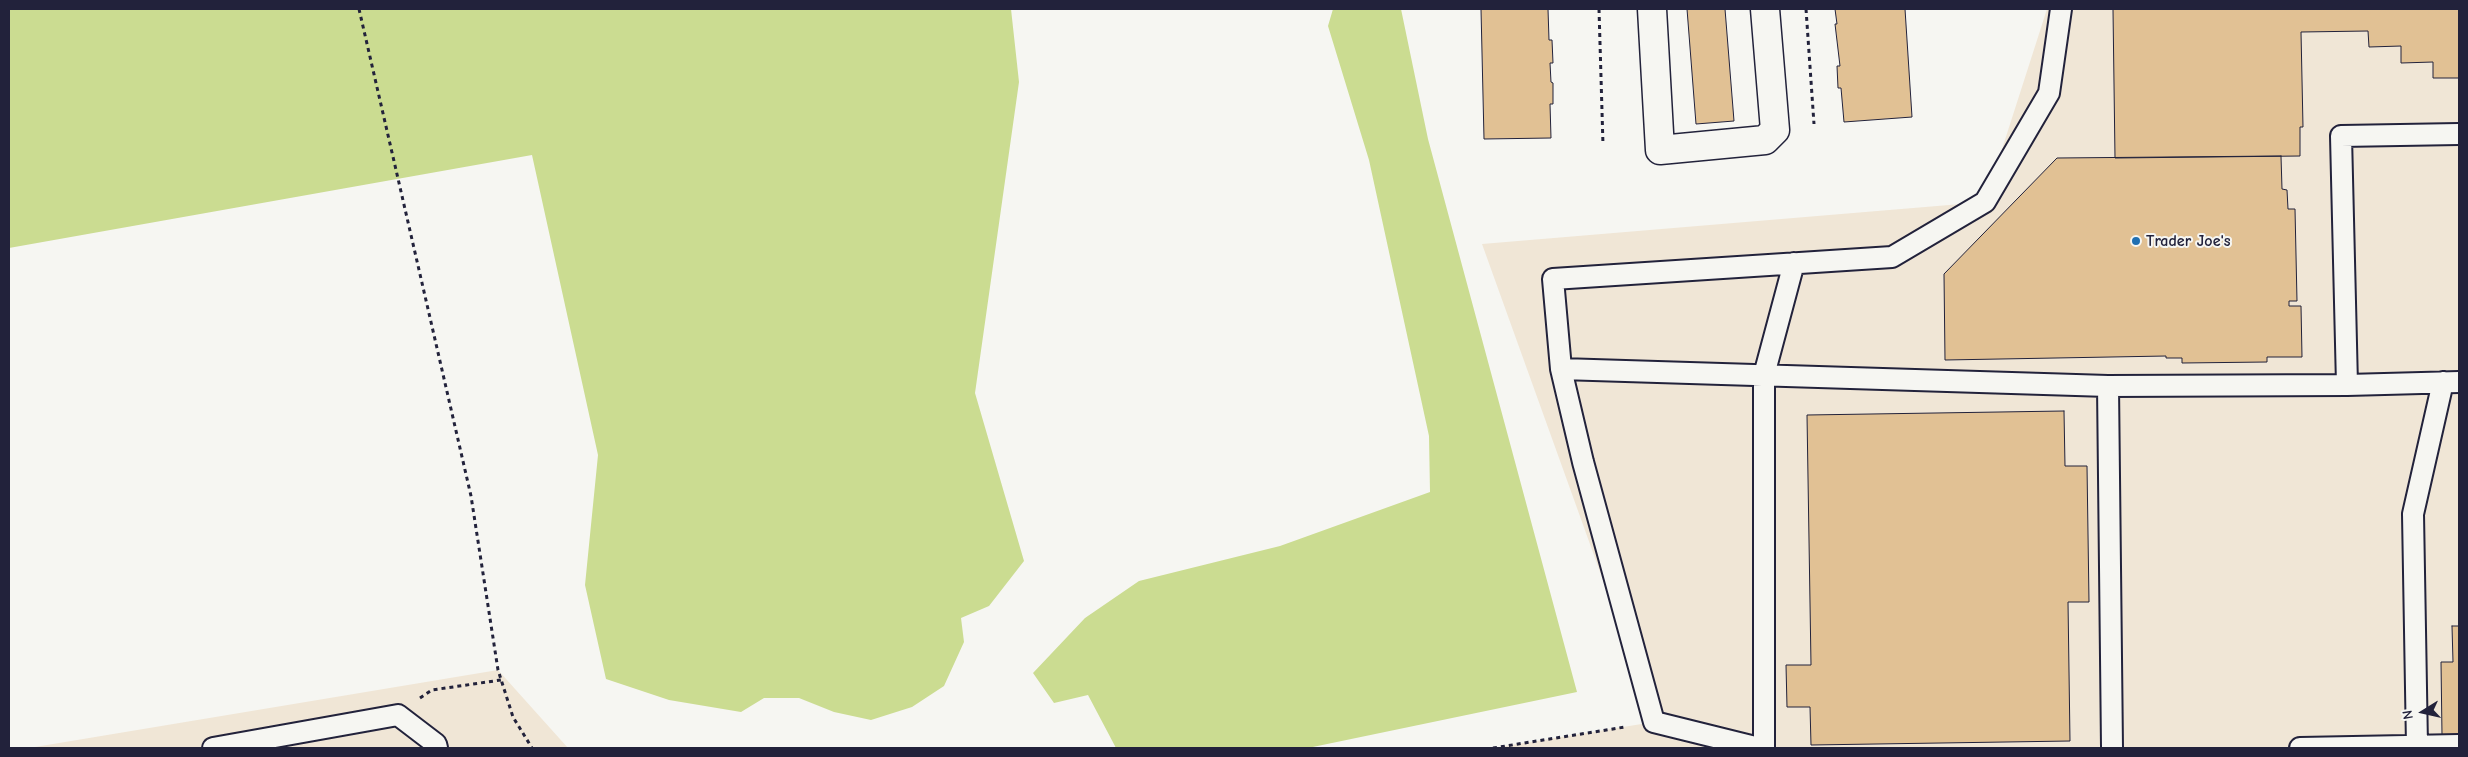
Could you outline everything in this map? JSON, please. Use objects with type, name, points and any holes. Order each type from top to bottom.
[{"type":"street","points":[[1652,9],[1660,150],[1766,140],[1775,130],[1765,9]]},
{"type":"lane","points":[[1758,748],[1654,722],[1583,462],[1561,369],[1553,279],[1892,257],[1985,202],[2049,93],[2061,9]]},
{"type":"lane","points":[[2346,385],[2341,136],[2459,134]]},
{"type":"lane","points":[[1764,748],[1764,375],[1794,264]]},
{"type":"lane","points":[[1561,369],[2108,386],[2346,385],[2451,382],[2413,514],[2417,746]]},
{"type":"lane","points":[[2108,386],[2112,748]]},
{"type":"lane","points":[[213,748],[398,715],[436,744],[437,748]]},
{"type":"lane","points":[[2300,748],[2459,745]]},
{"type":"path","points":[[359,9],[471,496],[498,670],[513,717],[532,748]]},
{"type":"path","points":[[1599,9],[1603,145]]},
{"type":"path","points":[[1806,9],[1814,124]]},
{"type":"path","points":[[398,715],[432,690],[501,680]]},
{"type":"path","points":[[1493,748],[1514,747],[1654,722]]},
{"type":"shaded area","points":[[2047,9],[2459,9],[2459,748],[1493,748],[1654,722],[1482,244],[1985,202]]},
{"type":"shaded area","points":[[498,670],[568,748],[29,748]]},
{"type":"green space","points":[[9,9],[1011,9],[1019,82],[975,393],[1024,561],[989,606],[961,618],[964,642],[944,686],[912,707],[871,720],[834,712],[799,698],[764,698],[741,712],[669,700],[606,679],[585,585],[598,455],[532,155],[9,248]]},
{"type":"green space","points":[[1333,9],[1401,9],[1428,139],[1577,692],[1308,748],[1116,748],[1088,695],[1054,703],[1033,673],[1085,618],[1139,581],[1280,546],[1430,492],[1429,436],[1369,160],[1328,26]]},
{"type":"building","points":[[1481,9],[1548,9],[1549,40],[1552,40],[1553,63],[1550,63],[1551,82],[1553,83],[1553,104],[1550,104],[1551,138],[1484,139]]},
{"type":"building","points":[[1687,9],[1725,9],[1734,121],[1696,124]]},
{"type":"building","points":[[1835,9],[1905,9],[1912,117],[1844,122],[1841,88],[1838,88],[1837,66],[1840,66]]},
{"type":"building","points":[[2113,9],[2459,9],[2459,78],[2433,78],[2433,62],[2401,63],[2401,46],[2369,47],[2368,31],[2301,32],[2303,127],[2300,127],[2300,156],[2115,158]]},
{"type":"building","name":"Trader Joe's","points":[[2281,156],[2282,189],[2287,190],[2288,209],[2295,209],[2297,301],[2289,301],[2289,306],[2301,306],[2302,357],[2267,357],[2267,362],[2182,363],[2182,358],[2166,358],[2166,356],[1945,360],[1944,274],[2057,158]]},
{"type":"building","points":[[2064,411],[2065,466],[2087,466],[2089,602],[2068,602],[2070,741],[1811,745],[1810,707],[1787,707],[1786,665],[1811,665],[1807,415]]},
{"type":"building","points":[[2452,626],[2459,626],[2459,735],[2442,735],[2441,662],[2453,662]]},
{"type":"place","name":"Trader Joe's","points":[[2136,241]]}]
